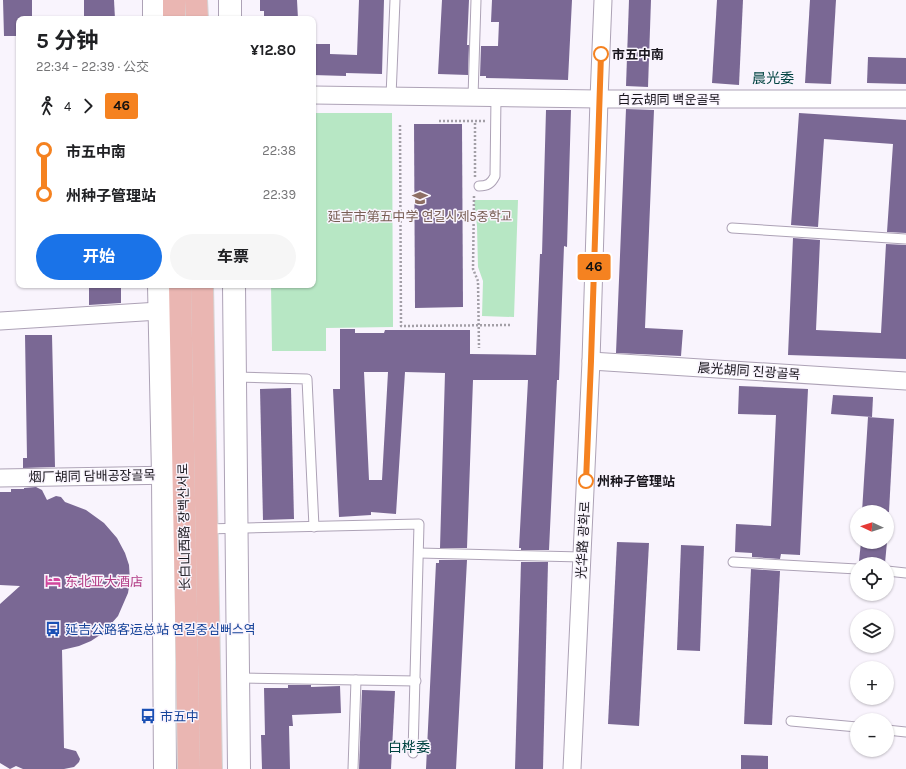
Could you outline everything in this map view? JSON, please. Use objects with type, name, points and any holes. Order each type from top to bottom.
[{"type":"main road","points":[[174,0],[174,16]]},
{"type":"main road","points":[[196,0],[197,16]]},
{"type":"main road","name":"长白山西路 장백산서로","points":[[180,288],[173,475],[189,769]]},
{"type":"main road","name":"长白山西路 장백산서로","points":[[202,288],[211,769]]},
{"type":"street","points":[[154,0],[154,16]]},
{"type":"street","points":[[230,0],[230,16]]},
{"type":"street","name":"光华路 광화로","points":[[572,769],[591,361],[603,0]]},
{"type":"street","name":"白云胡同 백운골목","points":[[316,95],[906,99]]},
{"type":"street","points":[[159,288],[159,311],[173,475],[165,769]]},
{"type":"street","points":[[234,288],[239,769]]},
{"type":"street","points":[[0,321],[159,311]]},
{"type":"street","name":"晨光胡同 진광골목","points":[[591,361],[906,381]]},
{"type":"street","name":"烟厂胡同 담배공장골목","points":[[0,478],[173,475]]},
{"type":"lane","points":[[391,96],[395,0]]},
{"type":"lane","points":[[473,96],[476,0]]},
{"type":"lane","points":[[476,190],[489,184],[493,181],[495,176],[496,97]]},
{"type":"lane","points":[[732,228],[906,239]]},
{"type":"lane","points":[[235,377],[307,379],[314,527]]},
{"type":"lane","points":[[206,529],[419,524],[413,753]]},
{"type":"lane","points":[[419,553],[582,557]]},
{"type":"lane","points":[[733,562],[850,570]]},
{"type":"lane","points":[[894,572],[906,573]]},
{"type":"lane","points":[[239,678],[416,681]]},
{"type":"lane","points":[[353,769],[356,680]]},
{"type":"lane","points":[[792,721],[850,726]]},
{"type":"lane","points":[[894,731],[906,732]]},
{"type":"path","points":[[439,121],[496,122]]},
{"type":"path","points":[[475,121],[475,177]]},
{"type":"path","points":[[400,125],[401,326],[512,325]]},
{"type":"path","points":[[476,190],[473,269],[478,281],[479,348]]},
{"type":"path","points":[[462,217],[474,217]]},
{"type":"green space","points":[[316,113],[392,113],[393,327],[326,328],[326,351],[272,351],[271,288],[316,288]]},
{"type":"green space","points":[[474,200],[518,200],[514,317],[482,316],[483,281],[478,267],[477,226]]},
{"type":"building","points":[[3,0],[32,0],[32,16],[16,16],[16,36],[4,36]]},
{"type":"building","points":[[84,0],[114,0],[115,16],[84,16]]},
{"type":"building","points":[[260,0],[297,0],[298,16],[264,16],[264,11],[260,11]]},
{"type":"building","points":[[359,0],[384,0],[382,74],[346,73],[346,76],[316,75],[316,44],[330,44],[330,54],[357,55]]},
{"type":"building","points":[[442,0],[469,0],[467,45],[469,45],[468,75],[438,74]]},
{"type":"building","points":[[492,0],[572,0],[568,80],[486,78],[486,76],[480,76],[481,46],[498,46],[499,22],[491,22]]},
{"type":"building","points":[[629,0],[651,0],[648,87],[626,86]]},
{"type":"building","points":[[717,0],[743,0],[739,85],[712,83]]},
{"type":"building","points":[[810,0],[836,0],[831,84],[805,83]]},
{"type":"building","points":[[868,57],[906,58],[906,84],[867,83]]},
{"type":"building","points":[[626,109],[654,110],[645,328],[683,330],[681,356],[616,353]]},
{"type":"building","points":[[546,110],[571,110],[567,247],[564,246],[559,380],[557,380],[549,550],[521,550],[521,548],[519,548],[528,380],[473,380],[467,548],[440,548],[445,373],[405,372],[396,514],[371,512],[371,515],[339,517],[333,389],[340,389],[340,329],[355,329],[355,333],[384,333],[385,330],[470,330],[470,354],[536,355],[540,254],[542,254]],"holes":[[[364,372],[388,372],[382,480],[369,480]]]},
{"type":"building","points":[[799,113],[906,120],[906,233],[887,232],[893,144],[824,139],[818,227],[791,225]]},
{"type":"building","points":[[414,124],[462,124],[463,307],[415,308]]},
{"type":"building","points":[[793,238],[820,240],[816,330],[881,333],[886,244],[906,245],[906,359],[788,355]]},
{"type":"building","points":[[89,288],[121,288],[121,303],[89,305]]},
{"type":"building","points":[[25,335],[52,335],[55,467],[23,468],[23,458],[27,458]]},
{"type":"building","points":[[739,386],[808,389],[800,555],[781,554],[780,559],[752,557],[752,553],[735,552],[736,524],[771,526],[776,415],[738,414]]},
{"type":"building","points":[[291,388],[294,519],[263,520],[260,389]]},
{"type":"building","points":[[833,395],[873,397],[872,417],[831,414]]},
{"type":"building","points":[[868,417],[894,419],[889,505],[862,505]]},
{"type":"building","name":"延吉公路客运总站 연길중심뻐스역","points":[[36,487],[42,490],[47,500],[56,496],[61,497],[65,502],[86,510],[104,523],[117,538],[125,553],[129,565],[130,581],[128,593],[118,616],[103,633],[91,641],[79,646],[62,650],[64,748],[76,751],[80,759],[74,767],[64,769],[23,769],[16,766],[10,769],[0,763],[0,604],[20,586],[0,585],[0,492],[11,492],[11,489]]},
{"type":"building","points":[[617,542],[649,543],[639,726],[608,724]]},
{"type":"building","points":[[681,545],[704,546],[700,651],[677,650]]},
{"type":"building","points":[[860,549],[886,549],[886,557],[859,557]]},
{"type":"building","points":[[439,560],[467,560],[456,769],[426,769],[436,563],[439,563]]},
{"type":"building","points":[[521,562],[548,562],[543,769],[515,769]]},
{"type":"building","points":[[751,569],[780,571],[772,725],[744,724]]},
{"type":"building","points":[[288,685],[311,685],[311,687],[340,686],[341,713],[292,715],[293,726],[289,726],[290,769],[262,769],[261,735],[265,735],[264,688],[288,688]]},
{"type":"building","points":[[362,690],[395,691],[391,769],[359,769]]},
{"type":"building","points":[[741,755],[768,756],[768,769],[741,769]]},
{"type":"bus line","name":"46","points":[[586,481],[601,54]]},
{"type":"place","name":"市五中南","points":[[601,54]]},
{"type":"place","name":"延吉市第五中学 연길시제5중학교","points":[[420,198]]},
{"type":"place","name":"州种子管理站","points":[[586,481]]},
{"type":"place","name":"东北亚大酒店","points":[[53,581]]},
{"type":"place","name":"延吉公路客运总站 연길중심뻐스역","points":[[53,629]]},
{"type":"place","name":"市五中","points":[[148,716]]},
{"type":"district","name":"晨光委","points":[[773,78]]},
{"type":"district","name":"白桦委","points":[[409,747]]}]
